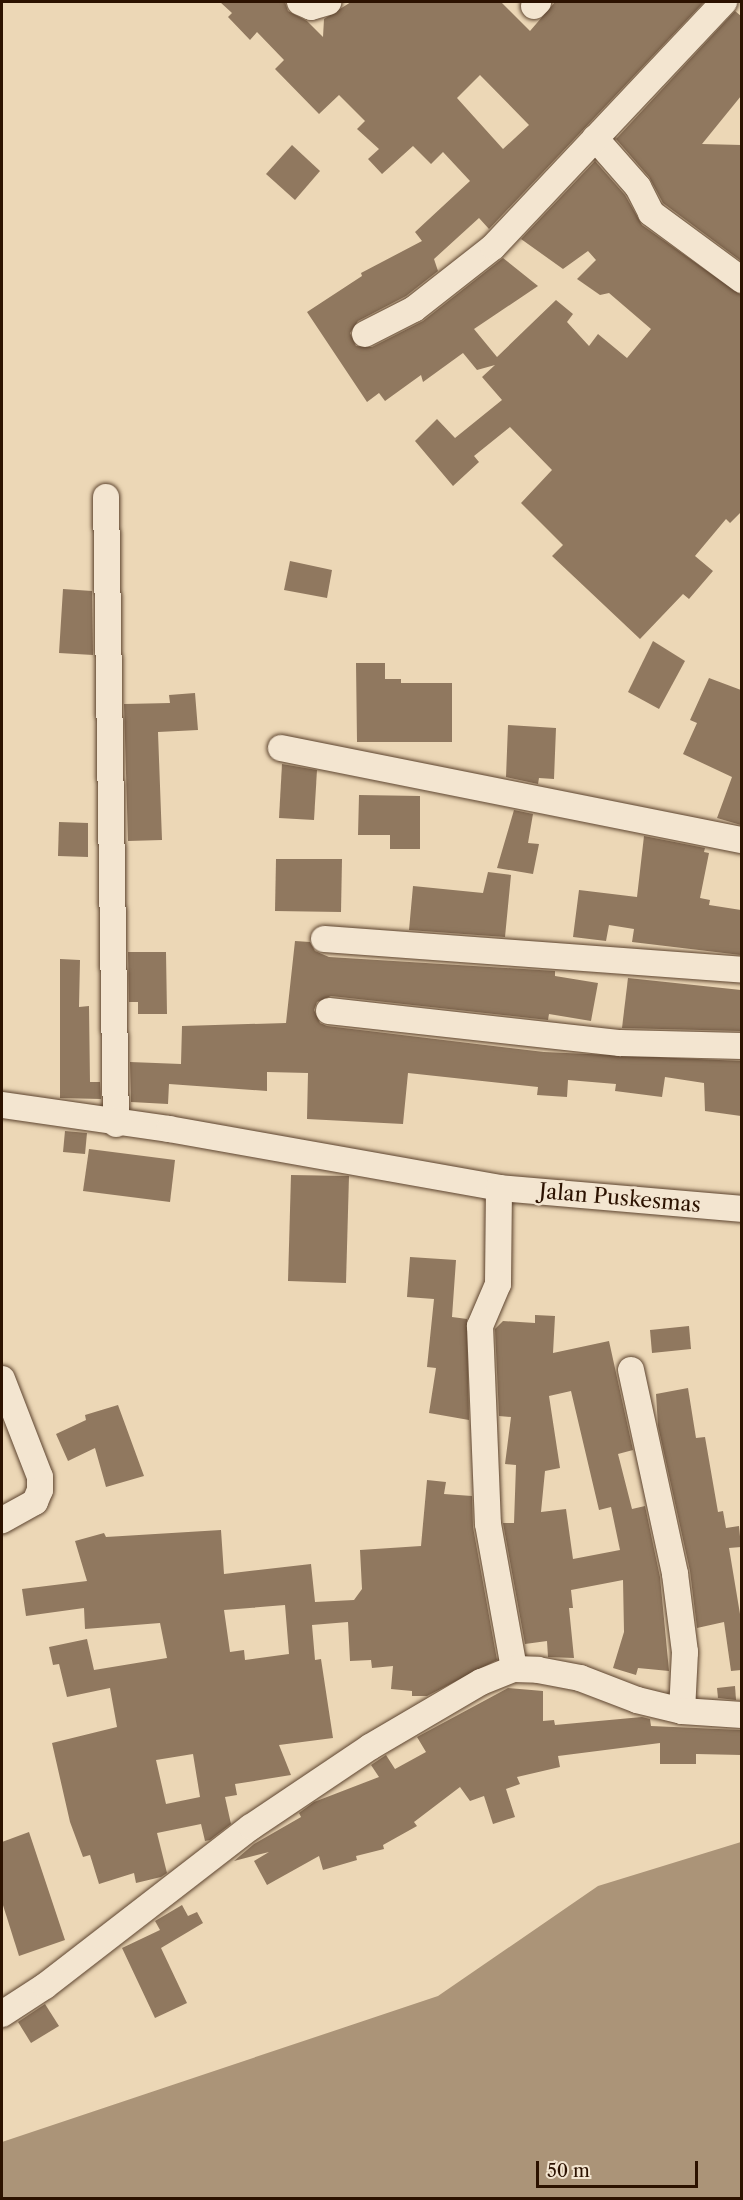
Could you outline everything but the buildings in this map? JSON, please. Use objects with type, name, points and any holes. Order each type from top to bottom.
[{"type":"street","points":[[300,2],[311,7],[328,2]]},
{"type":"street","points":[[366,334],[414,309],[493,247],[724,2]]},
{"type":"street","points":[[595,138],[638,187],[651,213],[741,280]]},
{"type":"street","points":[[106,497],[116,1124]]},
{"type":"street","points":[[281,748],[741,840]]},
{"type":"street","points":[[324,939],[741,970]]},
{"type":"street","points":[[330,1011],[620,1043],[741,1046]]},
{"type":"street","name":"Jalan Puskesmas","points":[[2,1105],[116,1124],[169,1129],[499,1188],[741,1209]]},
{"type":"street","points":[[499,1188],[498,1284],[481,1318],[480,1335],[488,1524],[514,1669]]},
{"type":"street","points":[[631,1370],[675,1574],[685,1652],[682,1711]]},
{"type":"street","points":[[2,1379],[40,1477],[40,1490],[28,1507],[2,1520]]},
{"type":"street","points":[[2,2014],[45,1986],[251,1827],[360,1754],[481,1682],[514,1669],[558,1673],[682,1711],[741,1715]]},
{"type":"shaded area","points":[[741,1842],[741,2198],[2,2198],[2,2142],[438,1996],[598,1886]]}]
